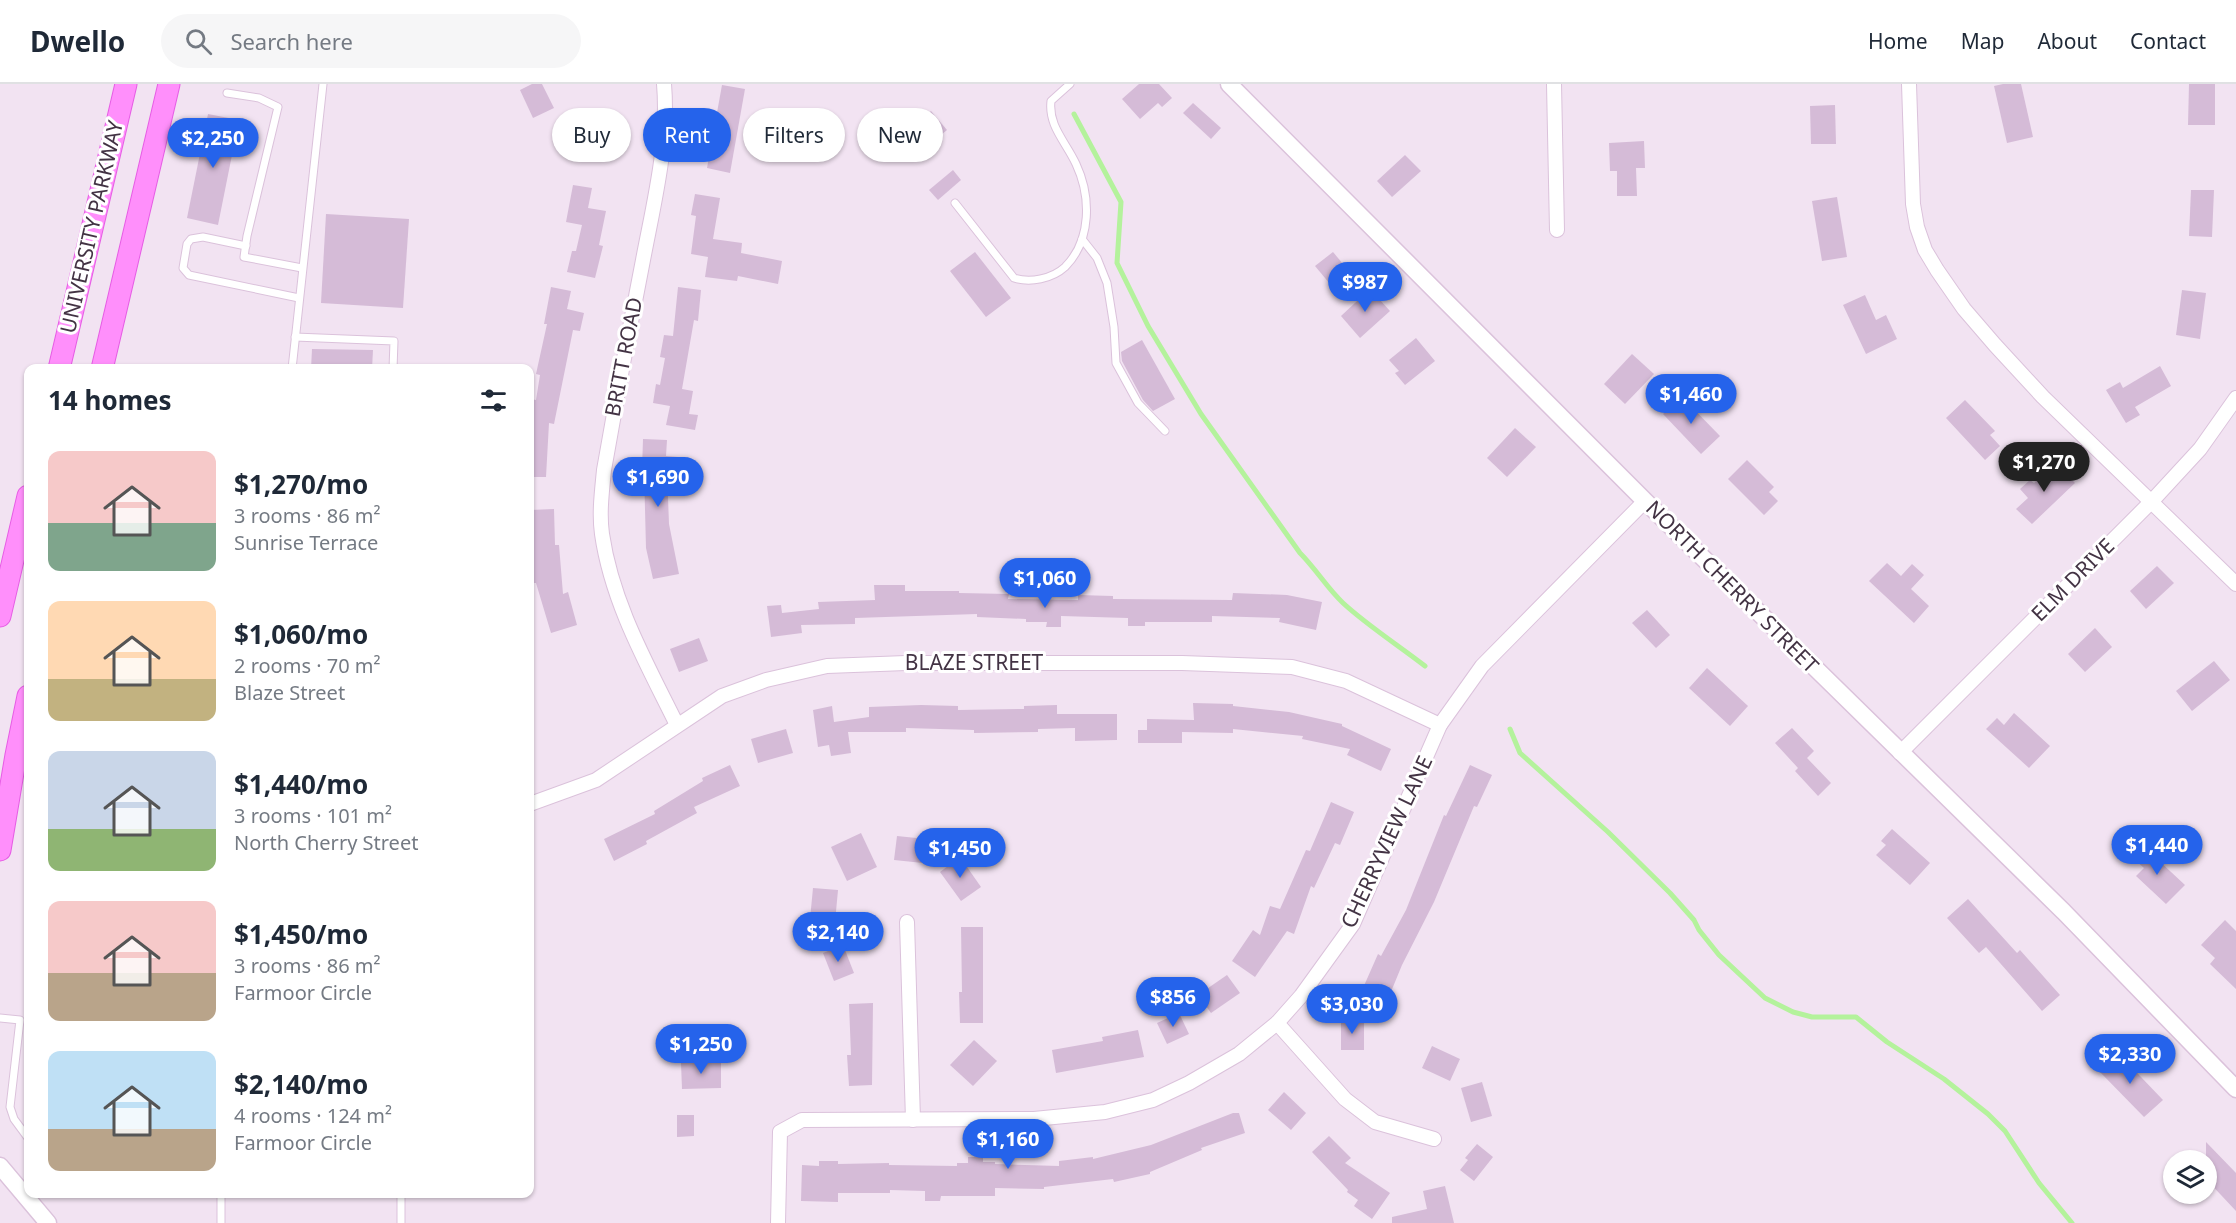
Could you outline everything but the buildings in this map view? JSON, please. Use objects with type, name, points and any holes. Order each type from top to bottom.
[{"type":"main road","name":"UNIVERSITY PARKWAY","points":[[59,364],[126,84]]},
{"type":"main road","name":"UNIVERSITY PARKWAY","points":[[103,364],[169,84]]},
{"type":"main road","points":[[0,616],[24,513]]},
{"type":"main road","points":[[0,850],[24,716]]},
{"type":"street","name":"BRITT ROAD","points":[[664,84],[666,104],[663,147],[604,470],[601,509],[604,543],[621,609],[677,725]]},
{"type":"street","name":"NORTH CHERRY STREET","points":[[1229,84],[1645,501],[2064,912],[2236,1089]]},
{"type":"street","points":[[1554,84],[1557,230]]},
{"type":"street","points":[[1909,84],[1913,204],[1917,227],[1925,250],[1937,270],[1964,309],[2035,388],[2236,584]]},
{"type":"street","name":"ELM DRIVE","points":[[1900,753],[2152,501],[2200,449],[2236,398]]},
{"type":"street","name":"CHERRYVIEW LANE","points":[[778,1223],[780,1132],[802,1120],[1034,1119],[1105,1112],[1153,1100],[1189,1083],[1239,1054],[1277,1023],[1301,996],[1353,924],[1440,725],[1482,666],[1645,501]]},
{"type":"street","name":"BLAZE STREET","points":[[534,803],[596,780],[722,696],[766,680],[827,666],[906,663],[1182,663],[1292,667],[1346,681],[1440,725]]},
{"type":"street","points":[[907,922],[913,1120]]},
{"type":"street","points":[[1277,1023],[1345,1099],[1376,1122],[1434,1139]]},
{"type":"street","points":[[0,1166],[24,1194]]},
{"type":"street","points":[[27,1198],[48,1223]]},
{"type":"lane","points":[[292,364],[323,84]]},
{"type":"lane","points":[[955,203],[1014,278],[1022,281],[1050,276],[1063,269],[1072,260],[1082,239],[1087,204],[1084,184],[1076,163],[1053,123],[1050,112],[1051,101],[1070,84]]},
{"type":"lane","points":[[227,93],[259,98],[278,107],[244,257],[303,268]]},
{"type":"lane","points":[[246,246],[203,237],[191,238],[187,244],[183,268],[189,275],[299,298]]},
{"type":"lane","points":[[1082,239],[1097,258],[1107,283],[1114,327],[1116,363],[1138,403],[1165,431]]},
{"type":"lane","points":[[295,337],[394,341],[393,364]]},
{"type":"lane","points":[[12,776],[24,762]]},
{"type":"lane","points":[[0,1018],[20,1020],[10,1107],[14,1119],[24,1133]]},
{"type":"lane","points":[[220,1198],[221,1223]]},
{"type":"lane","points":[[401,1198],[401,1223]]},
{"type":"waterway","points":[[1074,114],[1121,202],[1117,263],[1148,326],[1201,414],[1300,553],[1332,591],[1363,620],[1425,666]]},
{"type":"waterway","points":[[1510,729],[1520,753],[1608,832],[1670,893],[1694,920],[1719,955],[1765,998],[1793,1012],[1812,1017],[1856,1017],[1887,1042],[1944,1079],[1988,1114],[2005,1131],[2039,1183],[2072,1223]]}]
